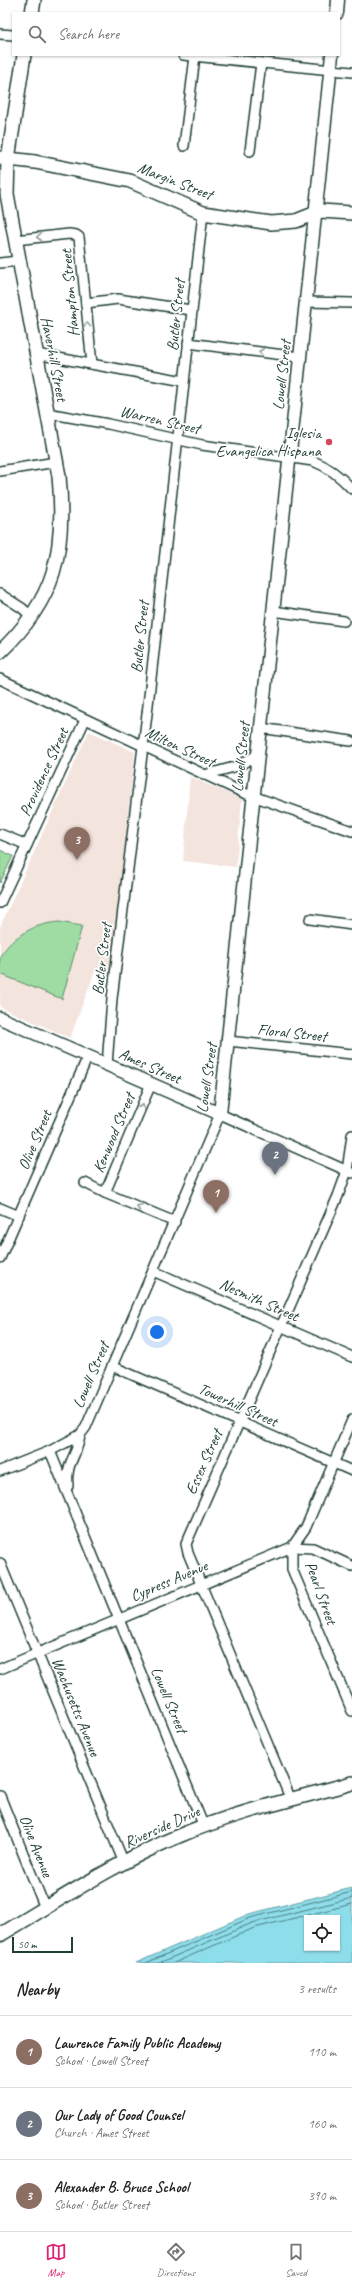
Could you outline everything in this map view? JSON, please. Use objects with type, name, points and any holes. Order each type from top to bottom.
[{"type":"main road","points":[[32,12],[34,0]]},
{"type":"main road","name":"Haverhill Street","points":[[0,652],[18,636],[38,608],[50,583],[61,538],[62,509],[56,462],[18,262],[7,194],[4,158],[24,56]]},
{"type":"main road","name":"Margin Street","points":[[4,158],[35,162],[130,181],[203,213],[271,223],[296,221],[321,211],[352,213]]},
{"type":"main road","name":"Riverside Drive","points":[[0,1935],[124,1863],[180,1835],[204,1826],[352,1783]]},
{"type":"street","points":[[337,12],[338,0]]},
{"type":"street","points":[[0,34],[12,35]]},
{"type":"street","points":[[184,146],[195,56],[352,72]]},
{"type":"street","name":"Lowell Street","points":[[69,1497],[68,1467],[79,1446],[80,1435],[86,1427],[220,1114],[332,56]]},
{"type":"street","points":[[250,151],[261,63]]},
{"type":"street","name":"Butler Street","points":[[107,1065],[112,1000],[143,746],[203,213]]},
{"type":"street","name":"Hampton Street","points":[[15,240],[69,234],[76,235],[79,238],[92,364]]},
{"type":"street","points":[[0,263],[18,262]]},
{"type":"street","points":[[86,303],[118,299],[191,310]]},
{"type":"street","points":[[306,302],[352,303]]},
{"type":"street","points":[[188,343],[300,357]]},
{"type":"street","points":[[36,354],[184,381]]},
{"type":"street","name":"Warren Street","points":[[47,412],[202,445],[289,457],[324,465],[352,489]]},
{"type":"street","points":[[0,471],[56,462]]},
{"type":"street","points":[[0,594],[22,608],[32,617]]},
{"type":"street","points":[[273,611],[344,621]]},
{"type":"street","name":"Milton Street","points":[[0,680],[204,775],[253,796],[352,831]]},
{"type":"street","name":"Providence Street","points":[[0,903],[85,720]]},
{"type":"street","points":[[260,728],[351,741]]},
{"type":"street","points":[[204,775],[238,766],[257,755]]},
{"type":"street","points":[[0,834],[27,845]]},
{"type":"street","points":[[310,919],[352,925]]},
{"type":"street","name":"Ames Street","points":[[0,1018],[349,1172]]},
{"type":"street","name":"Floral Street","points":[[228,1041],[352,1054]]},
{"type":"street","name":"Olive Street","points":[[0,1258],[88,1056]]},
{"type":"street","name":"Kenwood Street","points":[[105,1193],[151,1084]]},
{"type":"street","name":"Essex Street","points":[[292,1800],[186,1544],[238,1420],[282,1326],[349,1172],[352,1135]]},
{"type":"street","name":"Kenwood Street","points":[[85,1183],[105,1193],[175,1222]]},
{"type":"street","points":[[0,1208],[19,1216]]},
{"type":"street","name":"Nesmith Street","points":[[153,1271],[352,1357]]},
{"type":"street","name":"Towerhill Street","points":[[112,1366],[352,1471]]},
{"type":"street","name":"Pearl Street","points":[[352,1420],[306,1527],[292,1547],[292,1569],[352,1711]]},
{"type":"street","points":[[0,1471],[50,1451],[80,1435]]},
{"type":"street","name":"Lowell Street","points":[[50,1451],[118,1620],[204,1826]]},
{"type":"street","name":"Cypress Avenue","points":[[0,1669],[118,1620],[201,1583],[292,1547],[313,1548],[352,1566]]},
{"type":"street","name":"Wachusetts Avenue","points":[[0,1563],[124,1863]]},
{"type":"street","name":"Olive Avenue","points":[[0,1796],[45,1908]]},
{"type":"shaded area","points":[[89,731],[135,752],[111,977],[95,971],[70,1038],[0,1007],[0,927]]},
{"type":"shaded area","points":[[190,777],[242,799],[236,867],[183,861]]},
{"type":"green space","points":[[0,850],[13,856],[0,883]]},
{"type":"green space","points":[[59,922],[82,926],[62,999],[0,974],[0,956],[12,942],[33,928]]},
{"type":"water","points":[[352,1888],[352,1963],[136,1963],[249,1914]]},
{"type":"place","name":"Iglesia Evangelica Hispana","points":[[329,442]]},
{"type":"place","name":"Alexander B. Bruce School","points":[[77,860]]},
{"type":"place","name":"Our Lady of Good Counsel","points":[[275,1175]]},
{"type":"place","name":"Lawrence Family Public Academy","points":[[216,1213]]}]
